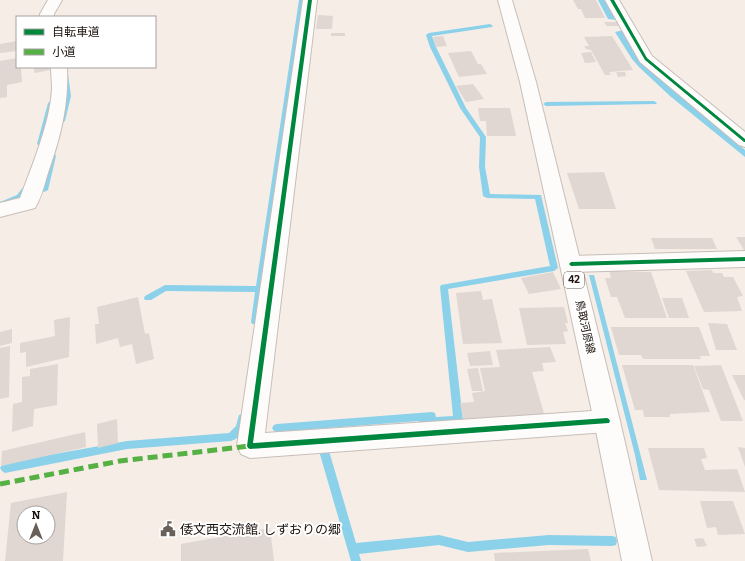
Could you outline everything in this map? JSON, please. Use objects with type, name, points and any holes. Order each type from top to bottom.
[{"type":"street","points":[[47,16],[46,14],[55,0]]},
{"type":"street","points":[[310,0],[250,446],[607,421]]},
{"type":"street","name":"鳥取河原線","points":[[506,0],[528,82],[607,421],[636,561]]},
{"type":"street","points":[[612,0],[646,59],[745,141]]},
{"type":"street","points":[[0,210],[28,203],[42,164],[57,112],[60,89],[59,68]]},
{"type":"street","points":[[570,264],[745,259]]},
{"type":"water","points":[[598,0],[606,0],[617,20],[608,19]]},
{"type":"water","points":[[624,30],[639,59],[693,107],[745,150],[745,157],[670,96],[639,67],[632,59],[615,32]]},
{"type":"water","points":[[589,275],[594,275],[647,480],[640,480]]},
{"type":"building","points":[[573,0],[596,0],[605,18],[585,18],[581,9],[578,9]]},
{"type":"building","points":[[318,15],[333,16],[332,29],[316,29]]},
{"type":"building","points":[[604,22],[618,22],[620,26],[607,26]]},
{"type":"building","points":[[331,33],[345,33],[345,36],[331,36]]},
{"type":"building","points":[[443,36],[447,46],[436,47],[433,37]]},
{"type":"building","points":[[612,36],[633,70],[609,72],[611,75],[605,75],[591,50],[586,49],[584,46],[589,46],[584,37]]},
{"type":"building","points":[[16,41],[16,51],[0,53],[0,44]]},
{"type":"building","points":[[471,51],[478,64],[481,64],[487,74],[459,77],[448,53]]},
{"type":"building","points":[[591,52],[596,62],[585,63],[581,53]]},
{"type":"building","points":[[16,58],[16,68],[21,68],[22,82],[7,85],[7,97],[0,98],[0,61]]},
{"type":"building","points":[[33,68],[49,68],[50,70],[35,73]]},
{"type":"building","points":[[616,72],[625,72],[626,76],[618,77]]},
{"type":"building","points":[[473,84],[484,99],[466,102],[456,86]]},
{"type":"building","points":[[478,108],[510,108],[516,136],[487,136],[486,121],[480,121]]},
{"type":"building","points":[[604,172],[616,209],[579,209],[567,173]]},
{"type":"building","points":[[736,237],[745,237],[745,250],[744,250]]},
{"type":"building","points":[[651,238],[712,238],[717,249],[655,249]]},
{"type":"building","points":[[712,270],[713,273],[722,273],[724,277],[733,277],[743,296],[737,297],[742,311],[704,312],[686,271]]},
{"type":"building","points":[[609,271],[651,272],[667,318],[625,318],[617,297],[611,297],[605,278],[611,278]]},
{"type":"building","points":[[553,272],[561,289],[529,294],[521,278]]},
{"type":"building","points":[[481,291],[483,300],[492,299],[502,343],[463,344],[456,293]]},
{"type":"building","points":[[138,297],[145,334],[149,333],[154,359],[136,364],[132,344],[120,347],[118,338],[96,344],[95,324],[99,324],[97,307]]},
{"type":"building","points":[[662,298],[682,298],[689,318],[669,318]]},
{"type":"building","points":[[564,307],[568,323],[565,323],[568,331],[563,332],[566,344],[527,345],[519,308]]},
{"type":"building","points":[[70,317],[69,357],[26,367],[26,352],[20,353],[20,343],[55,336],[54,320]]},
{"type":"building","points":[[708,323],[727,324],[737,350],[716,350]]},
{"type":"building","points":[[611,327],[699,327],[710,356],[700,356],[701,359],[643,359],[641,355],[619,355]]},
{"type":"building","points":[[12,329],[12,343],[0,346],[0,332]]},
{"type":"building","points":[[10,346],[9,397],[0,399],[0,348]]},
{"type":"building","points":[[550,347],[556,362],[542,363],[544,371],[532,372],[545,417],[464,423],[460,403],[474,402],[472,393],[485,391],[480,368],[500,367],[496,350]]},
{"type":"building","points":[[490,351],[493,365],[470,366],[467,353]]},
{"type":"building","points":[[58,364],[57,405],[34,409],[33,426],[12,432],[13,404],[22,402],[22,377],[30,376],[30,369]]},
{"type":"building","points":[[622,365],[693,365],[710,412],[670,414],[670,417],[644,417],[643,410],[635,410]]},
{"type":"building","points":[[721,365],[743,421],[721,421],[709,390],[703,389],[694,366]]},
{"type":"building","points":[[478,368],[483,391],[472,391],[467,369]]},
{"type":"building","points":[[732,375],[745,375],[745,400],[744,400]]},
{"type":"building","points":[[117,419],[118,443],[98,448],[97,424]]},
{"type":"building","points":[[85,432],[86,447],[1,466],[2,451]]},
{"type":"building","points":[[738,447],[745,448],[745,467]]},
{"type":"building","points":[[648,448],[704,448],[707,458],[701,459],[705,470],[737,469],[745,492],[659,490]]},
{"type":"building","points":[[67,492],[63,561],[5,561],[11,503]]},
{"type":"building","points":[[700,501],[733,501],[745,534],[718,535],[716,527],[707,528]]},
{"type":"building","points":[[270,528],[274,561],[181,561],[181,544]]},
{"type":"building","points":[[703,538],[707,546],[697,547],[694,539]]},
{"type":"building","points":[[588,549],[591,561],[495,561],[494,553]]},
{"type":"waterway","points":[[260,289],[302,0]]},
{"type":"waterway","points":[[423,422],[458,420],[444,287],[554,268],[538,197],[487,196],[482,167],[483,137],[463,108],[433,47],[429,35],[490,26]]},
{"type":"waterway","points":[[62,121],[68,96],[64,68]]},
{"type":"waterway","points":[[40,144],[51,103]]},
{"type":"waterway","points":[[546,104],[654,103]]},
{"type":"waterway","points":[[44,190],[53,156]]},
{"type":"waterway","points":[[0,204],[12,201],[19,197],[27,188]]},
{"type":"waterway","points":[[148,298],[165,288],[260,289]]},
{"type":"waterway","points":[[255,322],[260,289]]},
{"type":"waterway","points":[[277,428],[432,416]]},
{"type":"waterway","points":[[5,468],[127,445],[231,437],[241,428],[242,418]]},
{"type":"waterway","points":[[324,451],[356,561]]},
{"type":"waterway","points":[[353,549],[439,540],[468,547],[549,540],[612,541]]},
{"type":"marked path","points":[[0,484],[120,461],[250,446]]},
{"type":"cycle path","points":[[310,0],[250,446],[607,421]]},
{"type":"cycle path","points":[[612,0],[646,59],[745,141]]},
{"type":"cycle path","points":[[571,264],[745,259]]},
{"type":"place","name":"倭文西交流館. しずおりの郷","points":[[168,529]]}]
